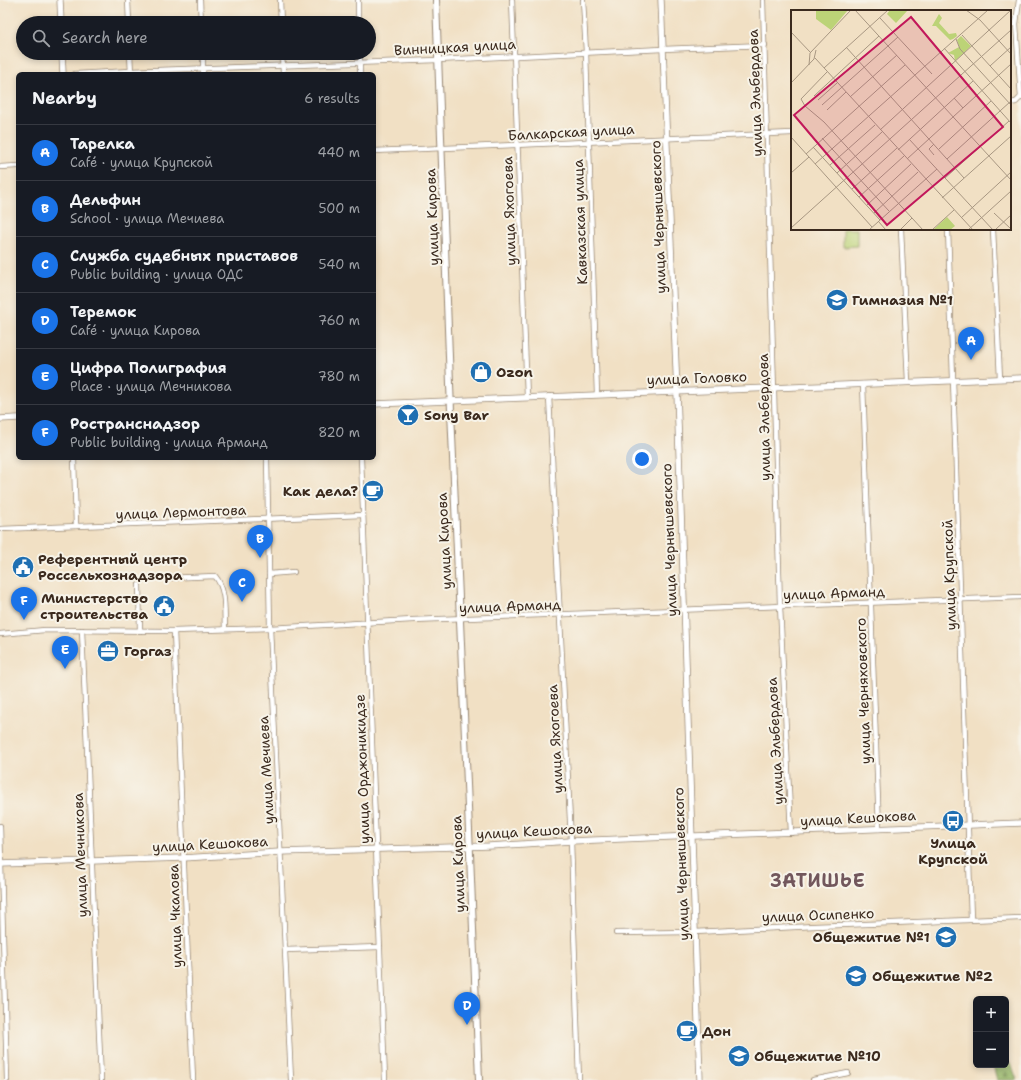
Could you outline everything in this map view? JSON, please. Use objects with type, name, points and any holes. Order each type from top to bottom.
[{"type":"main road","name":"улица Кирова","points":[[436,0],[454,511],[460,618],[479,1080]]},
{"type":"street","points":[[60,0],[61,16]]},
{"type":"street","points":[[128,0],[129,16]]},
{"type":"street","points":[[200,0],[201,16]]},
{"type":"street","points":[[280,0],[281,16]]},
{"type":"street","points":[[358,0],[358,16]]},
{"type":"street","name":"улица Яхогоева","points":[[512,0],[527,397]]},
{"type":"street","name":"Кавказская улица","points":[[583,0],[597,394]]},
{"type":"street","name":"улица Чернышевского","points":[[661,0],[677,392],[683,610],[700,1080]]},
{"type":"street","name":"улица Эльбердова","points":[[763,0],[780,606],[791,833]]},
{"type":"street","points":[[1011,103],[1016,102],[1021,98],[1016,24],[1019,0]]},
{"type":"street","name":"Винницкая улица","points":[[130,72],[765,45]]},
{"type":"street","points":[[62,60],[63,72]]},
{"type":"street","points":[[130,60],[130,72]]},
{"type":"street","points":[[203,60],[204,72]]},
{"type":"street","points":[[283,60],[283,72]]},
{"type":"street","points":[[360,62],[360,72]]},
{"type":"street","name":"Балкарская улица","points":[[376,151],[791,133]]},
{"type":"street","points":[[0,167],[16,166]]},
{"type":"street","points":[[901,230],[908,382]]},
{"type":"street","name":"улица Крупской","points":[[948,230],[971,920]]},
{"type":"street","points":[[993,230],[1000,379]]},
{"type":"street","name":"улица Головко","points":[[376,404],[1021,378]]},
{"type":"street","name":"улица Черняховского","points":[[862,384],[879,829]]},
{"type":"street","name":"улица Яхогоева","points":[[550,396],[571,841],[579,1080]]},
{"type":"street","points":[[0,419],[16,418]]},
{"type":"street","points":[[74,460],[76,526]]},
{"type":"street","name":"улица Мечиева","points":[[267,460],[270,628],[290,1080]]},
{"type":"street","name":"улица Орджоникидзе","points":[[361,460],[385,1080]]},
{"type":"street","name":"улица Лермонтова","points":[[0,529],[268,520],[363,515]]},
{"type":"street","points":[[269,574],[294,572]]},
{"type":"street","points":[[166,578],[215,576],[221,585],[224,597],[225,630]]},
{"type":"street","points":[[139,585],[140,631]]},
{"type":"street","name":"улица Арманд","points":[[0,634],[45,630],[225,630],[460,618],[1021,597]]},
{"type":"street","name":"улица Мечникова","points":[[82,630],[101,1080]]},
{"type":"street","name":"улица Чкалова","points":[[174,631],[192,1080]]},
{"type":"street","name":"улица Кешокова","points":[[0,864],[183,858],[280,852],[470,847],[571,841],[1021,823]]},
{"type":"street","points":[[0,826],[7,1080]]},
{"type":"street","name":"улица Осипенко","points":[[616,933],[695,932],[1021,918]]},
{"type":"street","points":[[285,950],[380,947]]},
{"type":"street","points":[[813,1080],[848,1073]]},
{"type":"green space","points":[[843,230],[857,230],[857,246],[843,247]]},
{"type":"green space","points":[[1009,1062],[1011,1063],[1017,1080],[997,1080],[994,1068],[1009,1068]]},
{"type":"place","name":"Гимназия №1","points":[[837,300]]},
{"type":"place","name":"Тарелка","points":[[971,360]]},
{"type":"place","name":"Ozon","points":[[481,372]]},
{"type":"place","name":"Sony Bar","points":[[408,415]]},
{"type":"place","name":"Как дела?","points":[[373,491]]},
{"type":"place","name":"Дельфин","points":[[260,558]]},
{"type":"place","name":"Референтный центр Россельхознадзора","points":[[23,567]]},
{"type":"place","name":"Служба судебных приставов","points":[[242,602]]},
{"type":"place","name":"Министерство строительства","points":[[164,606]]},
{"type":"place","name":"Ространснадзор","points":[[24,620]]},
{"type":"place","name":"Горгаз","points":[[108,651]]},
{"type":"place","name":"Цифра Полиграфия","points":[[65,669]]},
{"type":"place","name":"Улица Крупской","points":[[953,821]]},
{"type":"place","name":"Общежитие №1","points":[[946,937]]},
{"type":"place","name":"Общежитие №2","points":[[856,976]]},
{"type":"place","name":"Теремок","points":[[467,1025]]},
{"type":"place","name":"Дон","points":[[687,1031]]},
{"type":"place","name":"Общежитие №10","points":[[739,1056]]},
{"type":"district","name":"ЗАТИШЬЕ","points":[[818,881]]}]
